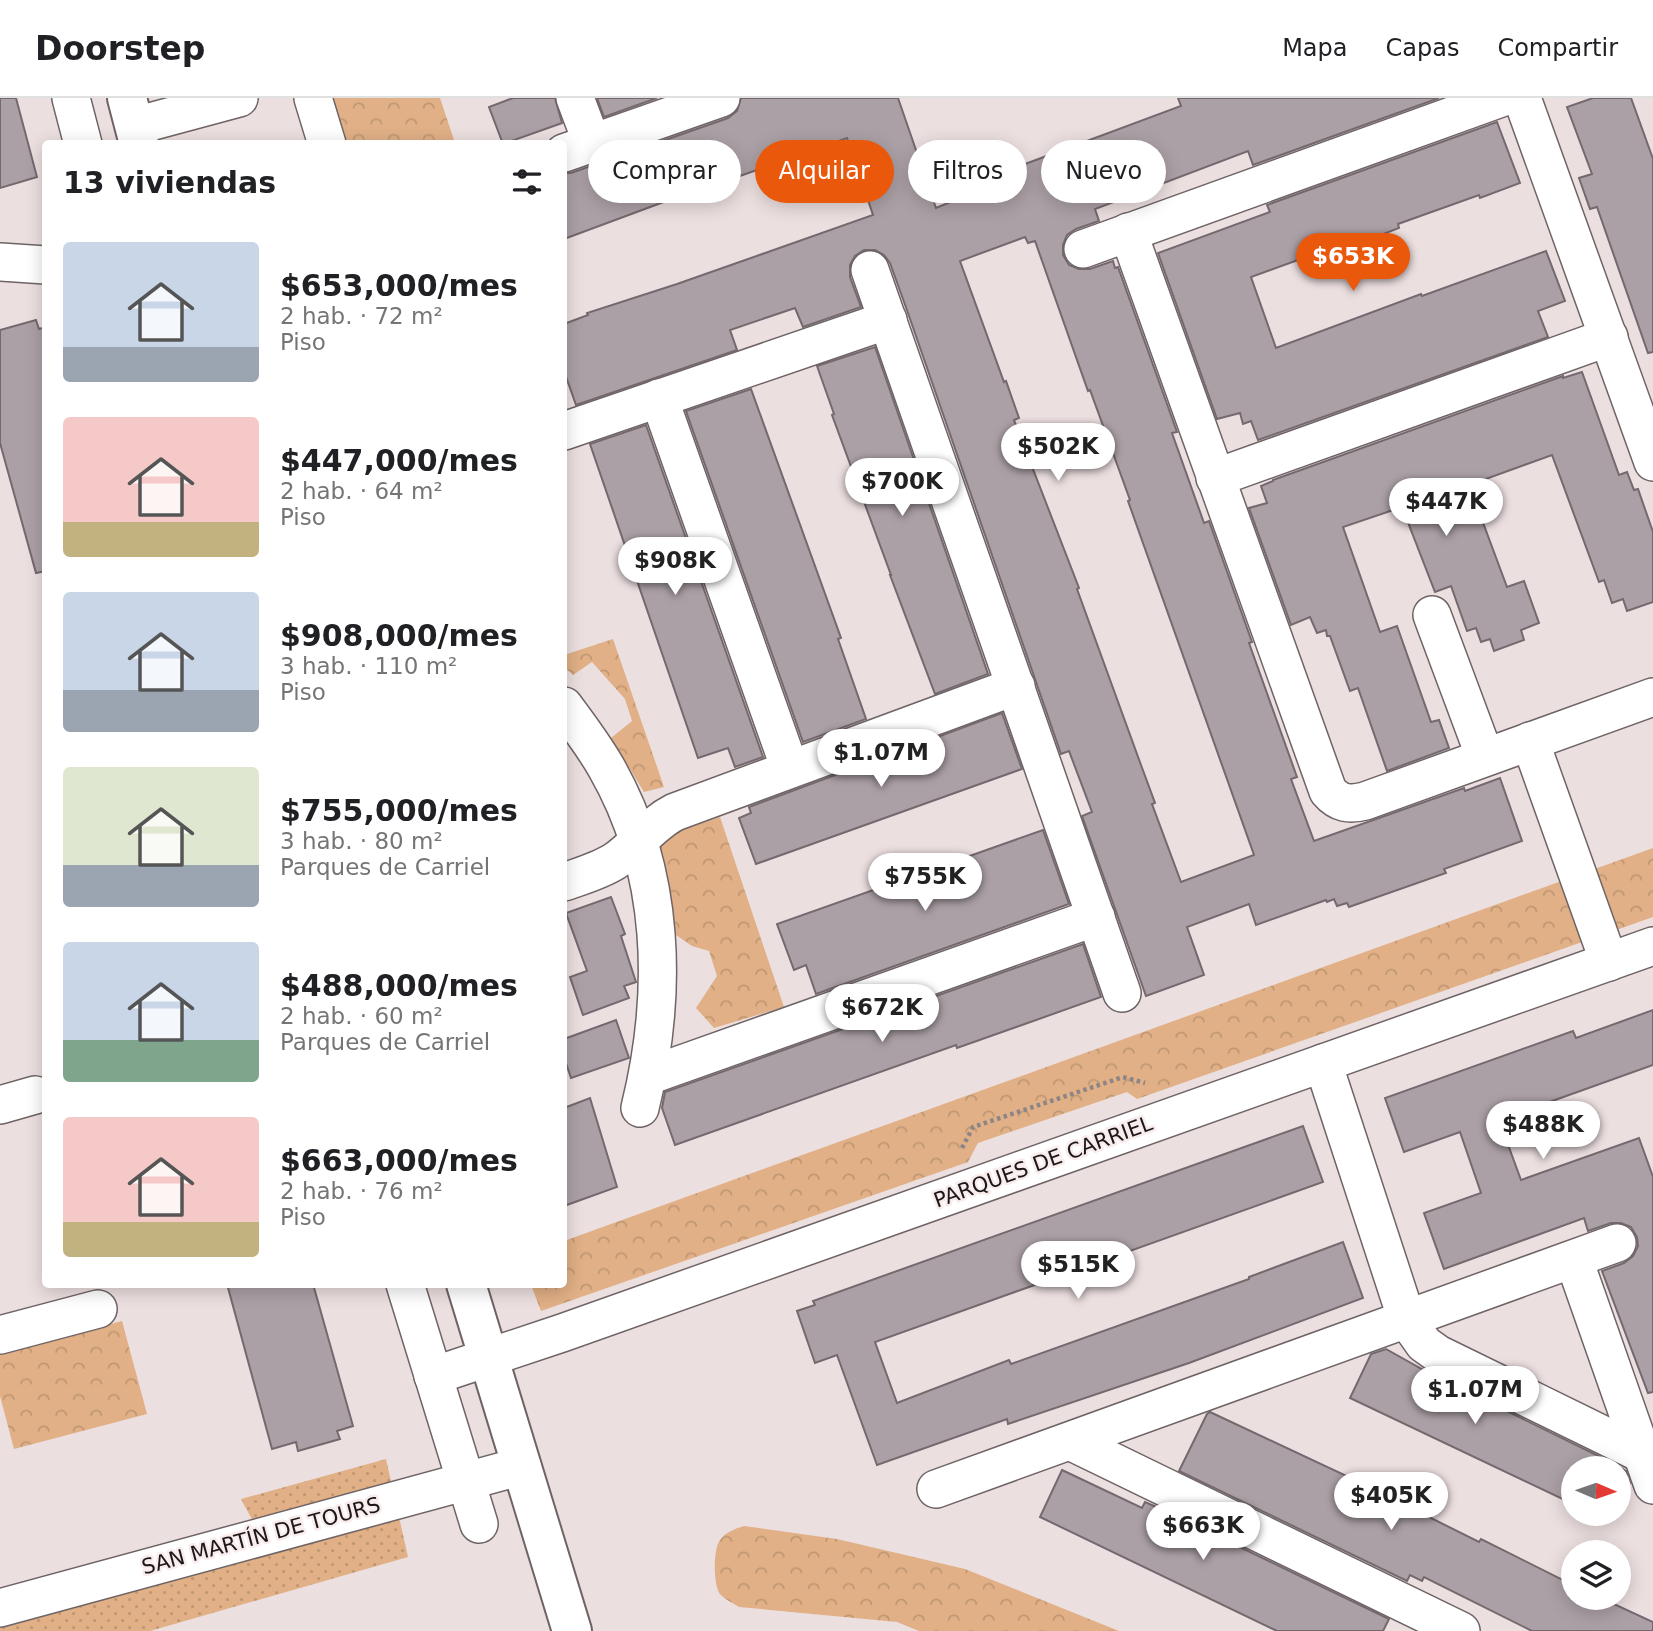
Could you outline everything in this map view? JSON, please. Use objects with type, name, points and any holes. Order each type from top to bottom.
[{"type":"street","points":[[71,98],[82,140]]},
{"type":"street","points":[[134,123],[239,98]]},
{"type":"street","points":[[313,98],[326,140]]},
{"type":"street","points":[[575,98],[578,148],[721,98]]},
{"type":"street","points":[[1083,248],[1501,98]]},
{"type":"street","points":[[1522,98],[1653,463]]},
{"type":"street","points":[[1128,232],[1328,791],[1334,798],[1354,804],[1365,801],[1653,697]]},
{"type":"street","points":[[0,262],[42,265]]},
{"type":"street","points":[[870,270],[1122,993]]},
{"type":"street","points":[[567,430],[887,320]]},
{"type":"street","points":[[1215,478],[1609,337]]},
{"type":"street","points":[[659,398],[790,769]]},
{"type":"street","points":[[1432,615],[1485,757]]},
{"type":"street","points":[[567,881],[615,861],[660,820],[675,812],[1016,686]]},
{"type":"street","points":[[567,710],[607,767],[640,841],[650,883],[659,970],[656,1023],[644,1092],[1096,916]]},
{"type":"street","points":[[1530,741],[1609,962]]},
{"type":"street","name":"PARQUES DE CARRIEL","points":[[433,1376],[489,1359],[1653,946]]},
{"type":"street","points":[[1323,1063],[1407,1320],[1424,1344],[1648,1470]]},
{"type":"street","points":[[0,1105],[35,1095]]},
{"type":"street","points":[[936,1489],[1617,1243]]},
{"type":"street","points":[[1574,1259],[1648,1470]]},
{"type":"street","points":[[406,1288],[479,1524]]},
{"type":"street","points":[[467,1288],[572,1631]]},
{"type":"street","points":[[0,1335],[98,1309]]},
{"type":"street","points":[[1072,1442],[1461,1631]]},
{"type":"street","name":"SAN MARTÍN DE TOURS","points":[[0,1608],[522,1466]]},
{"type":"green space","points":[[331,98],[440,98],[454,140],[343,140]]},
{"type":"green space","points":[[613,639],[664,787],[644,792],[611,738],[632,721],[625,699],[592,662],[573,675],[567,670],[567,654]]},
{"type":"green space","points":[[720,817],[784,1007],[714,1028],[696,1008],[717,976],[709,951],[692,946],[676,935],[659,850],[670,834]]},
{"type":"green space","points":[[1653,848],[1653,917],[1137,1099],[1127,1092],[978,1143],[968,1162],[541,1311],[532,1288],[567,1288],[567,1240]]},
{"type":"green space","points":[[122,1321],[147,1414],[14,1449],[0,1396],[0,1354]]},
{"type":"green space","points":[[386,1459],[408,1557],[150,1631],[0,1631],[0,1618],[264,1542],[241,1499]]},
{"type":"green space","points":[[744,1526],[837,1539],[965,1569],[1119,1631],[919,1631],[897,1622],[739,1607],[720,1594],[715,1575],[715,1559],[722,1537]]},
{"type":"building","points":[[0,98],[16,98],[37,177],[0,188]]},
{"type":"building","points":[[513,98],[555,98],[562,123],[514,140],[501,140],[489,107]]},
{"type":"building","points":[[597,98],[657,98],[604,117]]},
{"type":"building","points":[[741,98],[898,98],[913,140],[908,140],[908,203],[934,203],[936,208],[948,203],[1027,203],[1027,163],[1041,158],[1041,203],[1111,203],[1095,209],[1099,221],[1067,235],[1063,255],[1069,265],[1079,269],[1090,269],[1113,261],[1115,268],[1118,267],[1177,432],[1172,433],[1204,523],[1209,521],[1252,642],[1249,643],[1297,777],[1291,779],[1314,841],[1500,778],[1522,841],[1444,869],[1446,873],[1349,907],[1347,903],[1337,906],[1334,899],[1327,902],[1326,900],[1256,925],[1249,904],[1187,927],[1204,975],[1146,996],[1082,816],[1092,812],[1069,751],[1061,754],[908,313],[890,263],[884,255],[875,250],[864,250],[855,256],[850,265],[850,277],[861,307],[803,327],[795,308],[730,330],[737,350],[576,405],[567,380],[567,323],[588,315],[587,313],[873,215],[869,203],[894,203],[894,140],[755,140],[755,171],[741,176],[741,140],[665,140],[728,118],[737,111]],"holes":[[[1025,237],[1028,243],[1035,241],[1088,391],[1090,390],[1130,500],[1128,501],[1254,855],[1181,882],[1077,589],[1079,588],[1014,420],[1019,418],[1006,381],[1004,382],[960,261]]]},
{"type":"building","points":[[1178,98],[1439,98],[1253,165],[1248,151],[1166,182],[1166,140],[1090,140],[1181,106]]},
{"type":"building","points":[[1593,98],[1631,98],[1653,159],[1653,352],[1648,353],[1597,207],[1590,209],[1579,178],[1592,174],[1567,107]]},
{"type":"building","points":[[1497,122],[1520,183],[1398,224],[1399,228],[1358,244],[1356,239],[1251,277],[1276,348],[1546,251],[1565,301],[1538,311],[1548,337],[1258,440],[1251,421],[1243,424],[1240,413],[1217,419],[1158,253],[1270,212],[1267,205]]},
{"type":"building","points":[[588,167],[588,203],[661,203],[567,238],[567,173]]},
{"type":"building","points":[[36,320],[39,329],[42,328],[42,572],[36,573],[0,443],[0,330]]},
{"type":"building","points":[[875,347],[988,674],[935,694],[832,415],[834,414],[817,366]]},
{"type":"building","points":[[1582,372],[1619,475],[1627,472],[1634,490],[1638,489],[1653,532],[1653,602],[1627,611],[1623,599],[1612,603],[1604,580],[1599,582],[1552,455],[1469,485],[1507,587],[1524,581],[1539,623],[1521,630],[1524,640],[1494,651],[1490,639],[1481,642],[1476,628],[1467,631],[1451,586],[1435,592],[1402,507],[1343,527],[1380,632],[1397,626],[1431,722],[1439,720],[1449,748],[1387,771],[1358,688],[1350,691],[1330,636],[1327,636],[1326,630],[1317,633],[1310,617],[1291,625],[1249,508],[1267,503],[1261,486],[1273,480],[1563,376]]},
{"type":"building","points":[[751,389],[841,638],[838,639],[866,719],[803,742],[686,411]]},
{"type":"building","points":[[646,425],[763,757],[735,767],[728,748],[698,758],[590,444]]},
{"type":"building","points":[[1002,713],[1022,769],[756,864],[739,818],[751,813],[749,807]]},
{"type":"building","points":[[1043,830],[1069,904],[816,994],[806,965],[794,970],[777,924]]},
{"type":"building","points":[[611,897],[625,934],[621,936],[636,982],[624,986],[629,998],[583,1015],[570,977],[587,971],[567,913]]},
{"type":"building","points":[[1083,944],[1101,997],[957,1048],[956,1045],[675,1145],[662,1108],[665,1092]]},
{"type":"building","points":[[1653,1010],[1653,1065],[1499,1120],[1521,1180],[1639,1138],[1653,1177],[1653,1392],[1648,1393],[1602,1271],[1624,1263],[1633,1256],[1638,1246],[1637,1237],[1631,1227],[1611,1223],[1588,1231],[1584,1218],[1444,1269],[1424,1213],[1481,1193],[1460,1132],[1404,1152],[1385,1098],[1573,1031],[1576,1038]]},
{"type":"building","points":[[616,1020],[629,1058],[571,1078],[567,1066],[567,1038]]},
{"type":"building","points":[[590,1098],[617,1187],[567,1205],[567,1107]]},
{"type":"building","points":[[1303,1126],[1323,1182],[875,1342],[897,1403],[1009,1360],[1011,1364],[1249,1279],[1343,1242],[1363,1298],[1189,1363],[1008,1424],[1007,1419],[877,1465],[837,1355],[815,1363],[797,1311],[815,1305],[813,1301]]},
{"type":"building","points":[[228,1288],[314,1288],[353,1426],[337,1431],[340,1439],[298,1451],[296,1442],[272,1449]]},
{"type":"building","points":[[1386,1349],[1429,1373],[1599,1456],[1561,1456],[1561,1498],[1350,1398],[1371,1354]]},
{"type":"building","points":[[1210,1412],[1374,1489],[1375,1487],[1479,1542],[1481,1539],[1561,1579],[1561,1610],[1627,1610],[1653,1622],[1653,1631],[1532,1631],[1424,1577],[1422,1581],[1410,1575],[1407,1581],[1179,1471]]},
{"type":"building","points":[[1062,1470],[1142,1508],[1145,1502],[1161,1509],[1389,1619],[1383,1631],[1277,1631],[1040,1517]]}]
